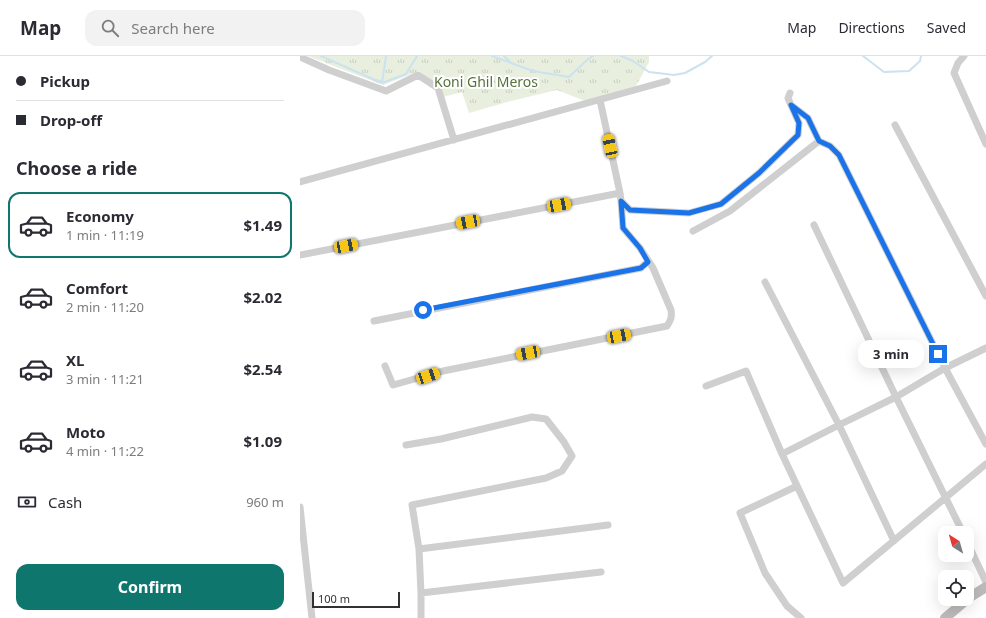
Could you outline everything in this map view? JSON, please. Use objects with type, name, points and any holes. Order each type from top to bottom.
[{"type":"main road","points":[[945,618],[970,597],[986,587]]},
{"type":"main road","points":[[955,618],[986,595]]},
{"type":"street","points":[[964,56],[958,63],[954,73],[986,144]]},
{"type":"street","points":[[300,57],[329,70],[386,91],[418,75],[438,88],[454,140]]},
{"type":"street","points":[[300,182],[667,81]]},
{"type":"street","points":[[621,201],[630,210],[689,213],[721,204],[759,173],[798,135],[799,123],[788,98],[790,93]]},
{"type":"street","points":[[385,366],[393,385],[451,369],[667,326],[672,316],[671,310],[653,268],[640,248],[623,228],[620,193],[600,100]]},
{"type":"street","points":[[791,105],[808,118],[819,141],[830,146],[839,155],[945,368],[986,444]]},
{"type":"street","points":[[895,126],[986,296]]},
{"type":"street","points":[[693,231],[730,211],[819,141]]},
{"type":"street","points":[[300,255],[620,193]]},
{"type":"street","points":[[814,225],[960,526]]},
{"type":"street","points":[[374,321],[641,268],[648,262]]},
{"type":"street","points":[[765,282],[839,424],[894,541]]},
{"type":"street","points":[[782,454],[839,424],[896,397],[945,368],[986,348]]},
{"type":"street","points":[[706,386],[746,371],[782,454],[843,583],[986,464]]},
{"type":"street","points":[[406,445],[532,417],[546,419],[564,442],[572,456],[562,471],[546,478],[412,505],[419,549],[421,618]]},
{"type":"street","points":[[797,486],[740,513],[764,573],[787,606],[801,618]]},
{"type":"street","points":[[300,507],[312,618]]},
{"type":"street","points":[[419,549],[608,525]]},
{"type":"street","points":[[974,557],[986,582]]},
{"type":"street","points":[[421,592],[601,572]]},
{"type":"green space","name":"Koni Ghil Meros","points":[[308,56],[649,56],[649,62],[636,86],[585,101],[557,90],[469,113],[462,92],[443,97],[440,86],[419,71],[383,85]]},
{"type":"waterway","points":[[321,56],[382,83]]},
{"type":"waterway","points":[[386,56],[382,83],[406,74],[417,56]]},
{"type":"waterway","points":[[492,56],[533,71],[569,77],[593,56]]},
{"type":"waterway","points":[[504,56],[510,62]]},
{"type":"waterway","points":[[621,56],[633,61],[649,72],[674,75],[685,73],[705,62],[712,56]]},
{"type":"waterway","points":[[863,56],[884,72],[909,71],[920,61],[921,56]]},
{"type":"route","points":[[423,310],[641,268],[648,262],[640,248],[623,228],[621,201],[630,210],[689,213],[721,204],[759,173],[798,135],[799,123],[791,105],[808,118],[819,141],[830,146],[839,155],[938,354]]}]
